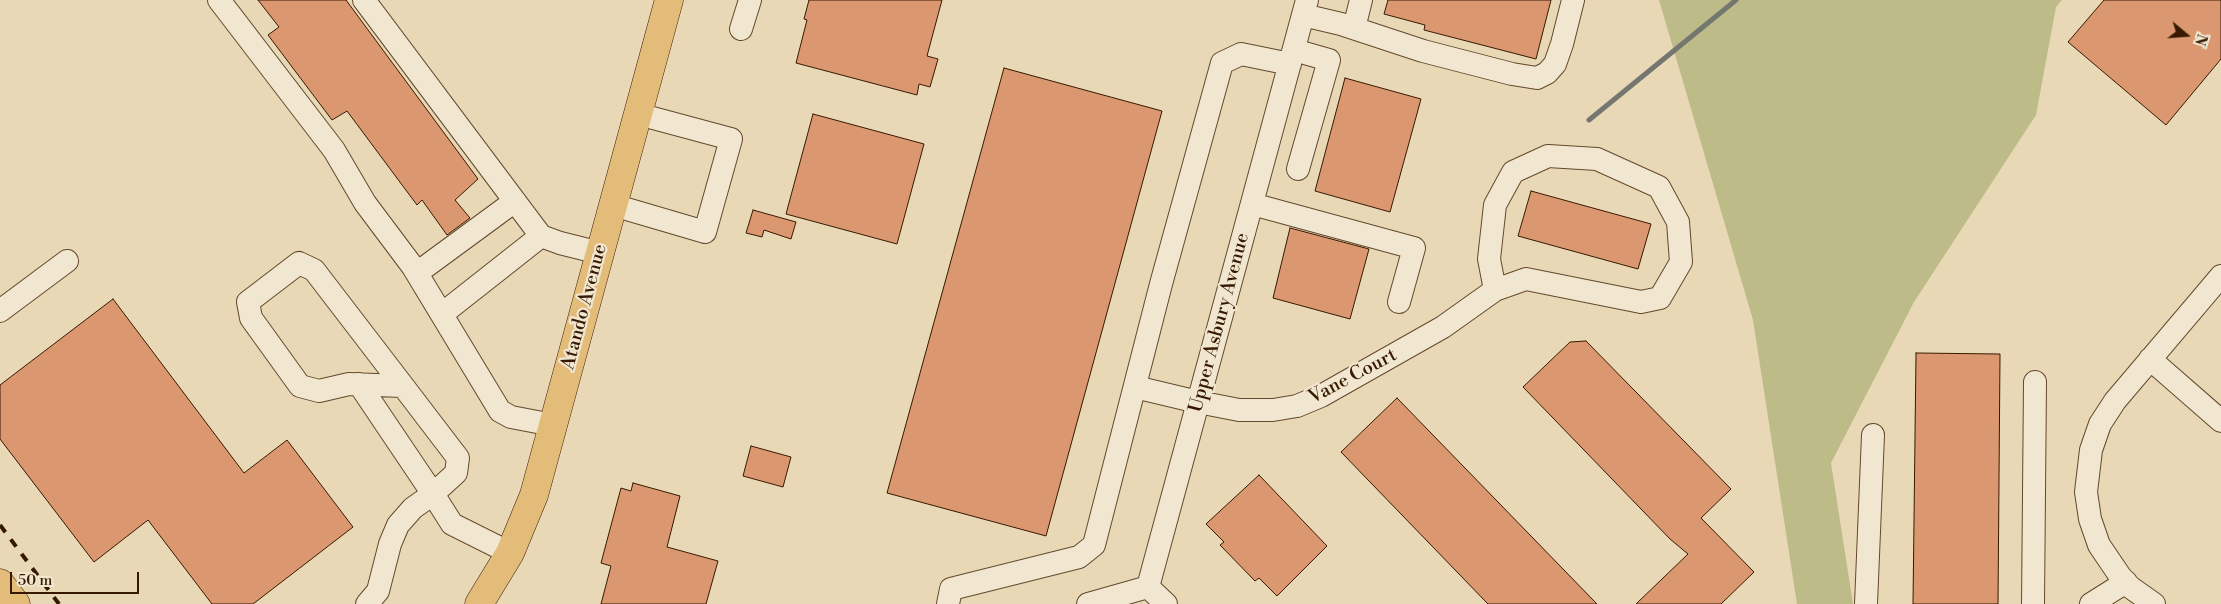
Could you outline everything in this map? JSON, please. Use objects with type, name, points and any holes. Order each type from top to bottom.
[{"type":"main road","name":"Atando Avenue","points":[[485,602],[510,553],[534,495],[669,0]]},
{"type":"main road","points":[[0,583],[16,604]]},
{"type":"street","points":[[219,0],[334,150],[364,203],[417,273],[500,411],[511,417],[553,425]]},
{"type":"street","points":[[364,0],[541,236],[600,253]]},
{"type":"street","points":[[741,29],[750,0]]},
{"type":"street","points":[[1354,28],[1361,0]]},
{"type":"street","points":[[1305,7],[1354,28],[1423,51],[1512,74],[1537,78],[1547,73],[1555,64],[1573,0]]},
{"type":"street","name":"Upper Asbury Avenue","points":[[1148,587],[1305,7]]},
{"type":"street","points":[[948,604],[951,589],[1079,557],[1094,544],[1222,62],[1241,54],[1329,60],[1298,169]]},
{"type":"street","points":[[613,205],[705,232],[732,139],[638,114]]},
{"type":"street","name":"Vane Court","points":[[1135,386],[1198,402],[1252,411],[1298,406],[1321,396],[1443,327],[1495,290],[1526,279],[1641,302],[1660,298],[1681,262],[1678,222],[1659,187],[1597,160],[1548,156],[1513,172],[1495,205],[1489,259],[1495,290]]},
{"type":"street","points":[[417,273],[515,201]]},
{"type":"street","points":[[1252,204],[1414,248],[1399,302]]},
{"type":"street","points":[[442,314],[541,236]]},
{"type":"street","points":[[0,311],[67,261]]},
{"type":"street","points":[[367,604],[378,591],[390,544],[398,525],[413,508],[456,474],[458,458],[403,386],[314,270],[299,263],[248,302],[251,318],[300,386],[319,391],[349,384],[403,386]]},
{"type":"street","points":[[2154,604],[2126,582],[2099,545],[2090,519],[2086,478],[2091,450],[2100,424],[2115,401],[2221,276]]},
{"type":"street","points":[[2150,359],[2221,421]]},
{"type":"street","points":[[2033,604],[2035,382]]},
{"type":"street","points":[[359,384],[452,524],[510,553]]},
{"type":"street","points":[[1866,604],[1873,434]]},
{"type":"street","points":[[2091,604],[2126,582]]},
{"type":"street","points":[[1088,604],[1148,587],[1166,604]]},
{"type":"shaded area","points":[[1659,0],[2062,0],[2056,7],[2036,115],[1914,302],[1831,463],[1853,604],[1797,604],[1753,320]]},
{"type":"building","points":[[258,0],[346,0],[478,179],[455,200],[470,218],[447,235],[422,200],[417,205],[347,111],[332,120],[268,35],[279,27]]},
{"type":"building","points":[[809,0],[942,0],[927,56],[938,59],[930,87],[919,84],[917,95],[796,63],[807,20],[804,19]]},
{"type":"building","points":[[1388,0],[1551,0],[1536,59],[1424,30],[1425,25],[1384,14]]},
{"type":"building","points":[[2104,0],[2221,0],[2221,59],[2166,125],[2068,42]]},
{"type":"building","points":[[1004,68],[1162,111],[1046,536],[887,493]]},
{"type":"building","points":[[1345,78],[1421,99],[1390,212],[1315,191]]},
{"type":"building","points":[[813,114],[924,144],[897,244],[786,214]]},
{"type":"building","points":[[1531,191],[1651,224],[1638,269],[1518,236]]},
{"type":"building","points":[[753,210],[796,222],[791,239],[764,230],[762,237],[746,233]]},
{"type":"building","points":[[1290,228],[1369,249],[1350,319],[1273,298]]},
{"type":"building","points":[[113,299],[244,473],[287,440],[353,527],[253,604],[212,604],[148,520],[94,562],[0,439],[0,385]]},
{"type":"building","points":[[1586,341],[1731,489],[1701,518],[1754,572],[1721,604],[1636,604],[1688,554],[1670,539],[1523,387],[1570,342]]},
{"type":"building","points":[[1916,353],[2000,354],[1998,604],[1913,604]]},
{"type":"building","points":[[1397,398],[1597,604],[1488,604],[1341,452]]},
{"type":"building","points":[[751,446],[791,457],[783,487],[743,476]]},
{"type":"building","points":[[1259,475],[1327,546],[1277,596],[1259,578],[1255,581],[1220,545],[1224,542],[1206,524]]},
{"type":"building","points":[[633,483],[680,496],[667,547],[718,561],[706,604],[601,604],[611,566],[601,563],[621,488],[631,491]]},
{"type":"waterway","points":[[1589,120],[1736,0]]},
{"type":"railway","points":[[0,525],[59,604]]}]
